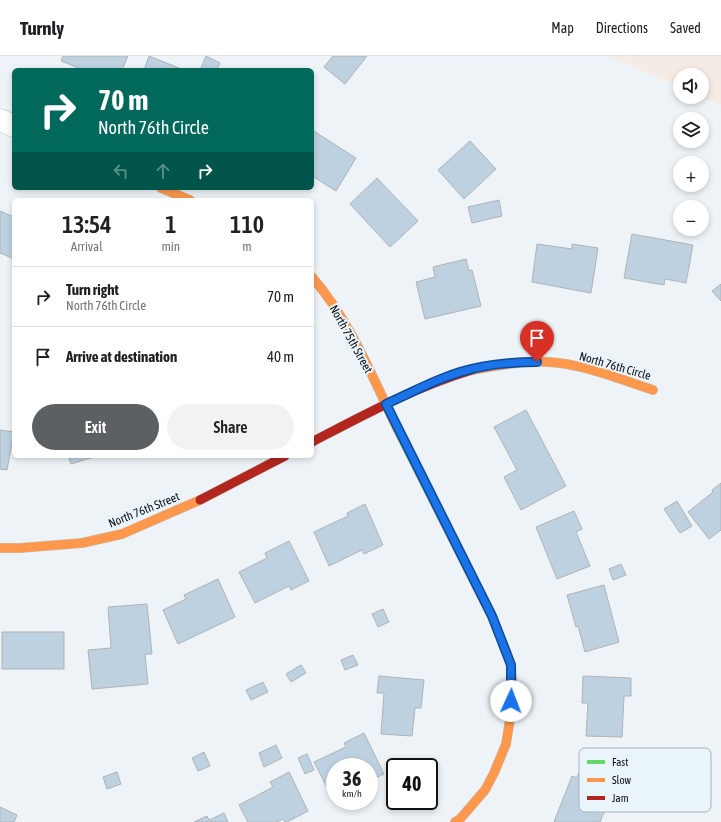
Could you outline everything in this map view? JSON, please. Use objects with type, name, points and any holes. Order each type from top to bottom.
[{"type":"street","points":[[0,120],[12,125]]},
{"type":"street","points":[[166,190],[185,198]]},
{"type":"street","name":"North 75th Street","points":[[314,279],[324,291],[344,321],[492,616],[511,665],[511,713],[506,744],[485,790],[460,819],[455,822]]},
{"type":"street","name":"North 76th Circle","points":[[386,404],[426,385],[450,376],[480,367],[512,362],[549,362],[592,370],[652,390]]},
{"type":"street","points":[[314,441],[386,404]]},
{"type":"street","name":"North 76th Street","points":[[0,548],[20,548],[82,543],[122,534],[183,508],[281,458]]},
{"type":"shaded area","points":[[609,56],[721,56],[721,105],[709,100],[709,68],[673,68],[673,84]]},
{"type":"building","points":[[63,56],[128,56],[123,68],[79,68],[61,61]]},
{"type":"building","points":[[149,56],[179,68],[145,68]]},
{"type":"building","points":[[206,56],[220,63],[218,68],[201,68]]},
{"type":"building","points":[[333,56],[367,56],[345,84],[324,67]]},
{"type":"building","points":[[314,131],[356,158],[336,191],[314,177]]},
{"type":"building","points":[[470,141],[496,169],[464,199],[438,170]]},
{"type":"building","points":[[377,178],[418,221],[390,247],[350,204]]},
{"type":"building","points":[[499,200],[502,216],[472,223],[468,207]]},
{"type":"building","points":[[0,211],[12,216],[12,258],[0,253]]},
{"type":"building","points":[[632,234],[693,245],[686,283],[665,279],[664,285],[624,278]]},
{"type":"building","points":[[537,244],[572,249],[572,244],[598,248],[591,293],[532,282]]},
{"type":"building","points":[[466,259],[469,271],[472,270],[481,306],[425,319],[416,282],[435,277],[433,267]]},
{"type":"building","points":[[721,284],[721,301],[712,291]]},
{"type":"building","points":[[526,410],[566,486],[521,510],[504,477],[517,470],[494,427]]},
{"type":"building","points":[[0,430],[12,432],[12,443],[7,470],[0,469]]},
{"type":"building","points":[[69,458],[90,458],[71,464]]},
{"type":"building","points":[[721,483],[721,530],[709,539],[688,512],[713,492],[712,490]]},
{"type":"building","points":[[677,501],[692,526],[680,533],[664,509]]},
{"type":"building","points":[[365,504],[383,545],[364,554],[362,550],[329,566],[314,532],[348,516],[347,513]]},
{"type":"building","points":[[574,511],[582,529],[576,532],[590,566],[557,579],[536,527]]},
{"type":"building","points":[[289,541],[309,581],[291,590],[289,586],[255,603],[239,572],[267,558],[265,553]]},
{"type":"building","points":[[621,564],[626,575],[613,580],[609,569]]},
{"type":"building","points":[[218,579],[235,617],[178,644],[163,610],[186,599],[184,595]]},
{"type":"building","points":[[604,585],[619,642],[585,652],[567,595]]},
{"type":"building","points":[[147,604],[152,654],[145,654],[148,684],[92,689],[88,650],[111,648],[108,607]]},
{"type":"building","points":[[383,609],[389,622],[378,627],[372,614]]},
{"type":"building","points":[[2,632],[64,632],[64,669],[2,669]]},
{"type":"building","points":[[353,655],[358,665],[345,670],[341,660]]},
{"type":"building","points":[[301,665],[306,673],[291,682],[286,674]]},
{"type":"building","points":[[379,676],[424,680],[421,708],[415,708],[412,736],[381,734],[384,693],[377,693]]},
{"type":"building","points":[[583,676],[631,678],[631,696],[624,696],[622,737],[586,736],[588,703],[582,703]]},
{"type":"building","points":[[263,682],[268,692],[251,700],[246,690]]},
{"type":"building","points":[[364,733],[376,758],[326,758],[326,785],[314,762],[346,747],[344,743]]},
{"type":"building","points":[[276,745],[282,758],[264,767],[259,753]]},
{"type":"building","points":[[204,752],[210,766],[198,771],[192,758]]},
{"type":"building","points":[[307,754],[314,770],[305,774],[298,758]]},
{"type":"building","points":[[378,762],[384,774],[378,777]]},
{"type":"building","points":[[117,772],[121,784],[107,789],[103,777]]},
{"type":"building","points":[[289,772],[308,811],[287,822],[283,819],[277,822],[248,822],[239,805],[273,787],[270,782]]},
{"type":"building","points":[[579,773],[579,812],[604,812],[600,822],[554,822],[572,776],[577,778]]},
{"type":"building","points":[[0,807],[17,815],[14,822],[0,822]]},
{"type":"building","points":[[224,813],[228,822],[194,822],[207,816],[209,820]]},
{"type":"traffic: fast","points":[[397,428],[492,616],[506,651]]},
{"type":"traffic: slow","points":[[166,190],[185,198]]},
{"type":"traffic: slow","points":[[314,279],[326,294],[349,330],[397,428]]},
{"type":"traffic: slow","points":[[472,370],[519,363],[560,363],[574,365],[653,390]]},
{"type":"traffic: slow","points":[[0,548],[20,548],[82,543],[122,534],[200,500]]},
{"type":"traffic: slow","points":[[455,822],[460,819],[485,790],[506,744],[511,713],[512,679],[511,665],[506,651]]},
{"type":"traffic: jam","points":[[314,441],[410,393],[472,370]]},
{"type":"traffic: jam","points":[[200,500],[281,458]]},
{"type":"route","points":[[511,701],[511,665],[492,616],[386,404],[426,385],[480,367],[512,362],[537,362]]}]
